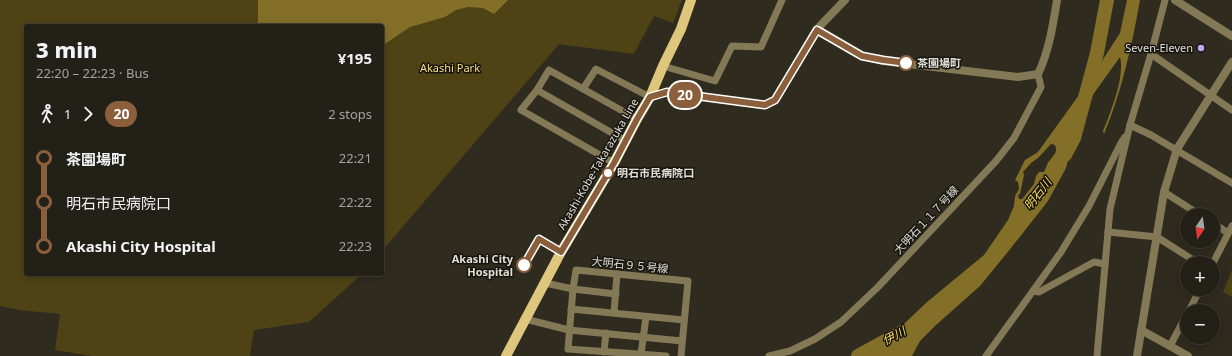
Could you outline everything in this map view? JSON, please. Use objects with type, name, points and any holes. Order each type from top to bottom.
[{"type":"main road","name":"Akashi-Kobe-Takarazuka Line","points":[[506,356],[545,283],[650,97],[681,29],[691,0]]},
{"type":"street","points":[[663,66],[715,81],[732,46],[761,47],[782,0]]},
{"type":"street","points":[[583,89],[596,69],[650,97],[667,92],[765,105],[775,100],[817,30],[845,0]]},
{"type":"street","points":[[817,30],[862,56],[1018,77],[1038,74],[1044,61],[1050,38],[1057,0]]},
{"type":"street","points":[[1097,356],[1110,209],[1130,125],[1165,0]]},
{"type":"street","points":[[1175,0],[1232,36]]},
{"type":"street","points":[[1151,54],[1232,110]]},
{"type":"street","points":[[1137,356],[1164,192],[1177,149],[1232,62]]},
{"type":"street","points":[[614,163],[521,110],[537,90],[549,70],[637,119]]},
{"type":"street","name":"大明石１１７号線","points":[[769,356],[791,354],[815,339],[841,322],[878,287],[996,162],[1014,138],[1041,87],[1038,74]]},
{"type":"street","points":[[537,90],[626,141]]},
{"type":"street","points":[[1130,125],[1151,134],[1232,183]]},
{"type":"street","points":[[986,356],[1061,252],[1089,206],[1121,143],[1128,134]]},
{"type":"street","points":[[1164,192],[1189,208]]},
{"type":"street","points":[[1217,256],[1230,230],[1220,226]]},
{"type":"street","points":[[1108,232],[1157,237],[1187,256]]},
{"type":"street","points":[[1033,291],[1039,292],[1094,262],[1105,264]]},
{"type":"street","name":"大明石９５号線","points":[[666,356],[568,349],[576,270],[688,281],[681,356]]},
{"type":"street","points":[[614,313],[617,274]]},
{"type":"street","points":[[545,283],[573,289],[616,294]]},
{"type":"street","points":[[571,309],[684,320]]},
{"type":"street","points":[[641,354],[646,316]]},
{"type":"street","points":[[525,319],[569,330],[682,341]]},
{"type":"street","points":[[1170,346],[1180,327]]},
{"type":"street","points":[[1141,330],[1188,356]]},
{"type":"street","points":[[604,352],[606,333]]},
{"type":"green space","name":"Akashi Park","points":[[0,0],[682,0],[673,23],[654,16],[634,54],[559,44],[384,249],[384,24],[24,24],[24,276],[360,276],[309,322],[254,330],[250,356],[92,356],[55,350],[60,314],[19,310],[0,306]]},
{"type":"green space","points":[[1232,270],[1232,297],[1223,292]]},
{"type":"water","points":[[258,0],[508,0],[494,14],[483,8],[468,7],[456,10],[445,17],[410,27],[384,45],[384,24],[257,24]]},
{"type":"water","points":[[1127,0],[1140,0],[1126,68],[1104,134],[1103,131],[1119,84],[1121,74],[1120,57],[1092,96],[1079,111],[1079,118],[1066,168],[1048,201],[980,286],[920,341],[912,356],[866,356],[876,347],[885,342],[927,302],[984,255],[1008,220],[1014,206],[1015,196],[1019,189],[1018,182],[1015,180],[1025,160],[1038,152],[1089,81],[1120,33]],"holes":[[[1051,144],[1055,145],[1055,153],[1044,172],[1039,172],[1036,176],[1034,184],[1022,199],[1019,199],[1018,195],[1020,194],[1024,175],[1023,172]]]},
{"type":"waterway","name":"明石川","points":[[1065,155],[1074,138],[1097,53],[1107,0]]},
{"type":"waterway","name":"伊川","points":[[858,356],[902,332]]},
{"type":"bus line","name":"20","points":[[524,265],[539,239],[561,252],[614,163],[650,97],[667,92],[765,105],[775,100],[817,30],[862,56],[906,63]]},
{"type":"place","name":"Seven-Eleven","points":[[1201,48]]},
{"type":"place","name":"茶園場町","points":[[906,63]]},
{"type":"place","name":"明石市民病院口","points":[[608,173]]},
{"type":"place","name":"Akashi City Hospital","points":[[524,265]]}]
